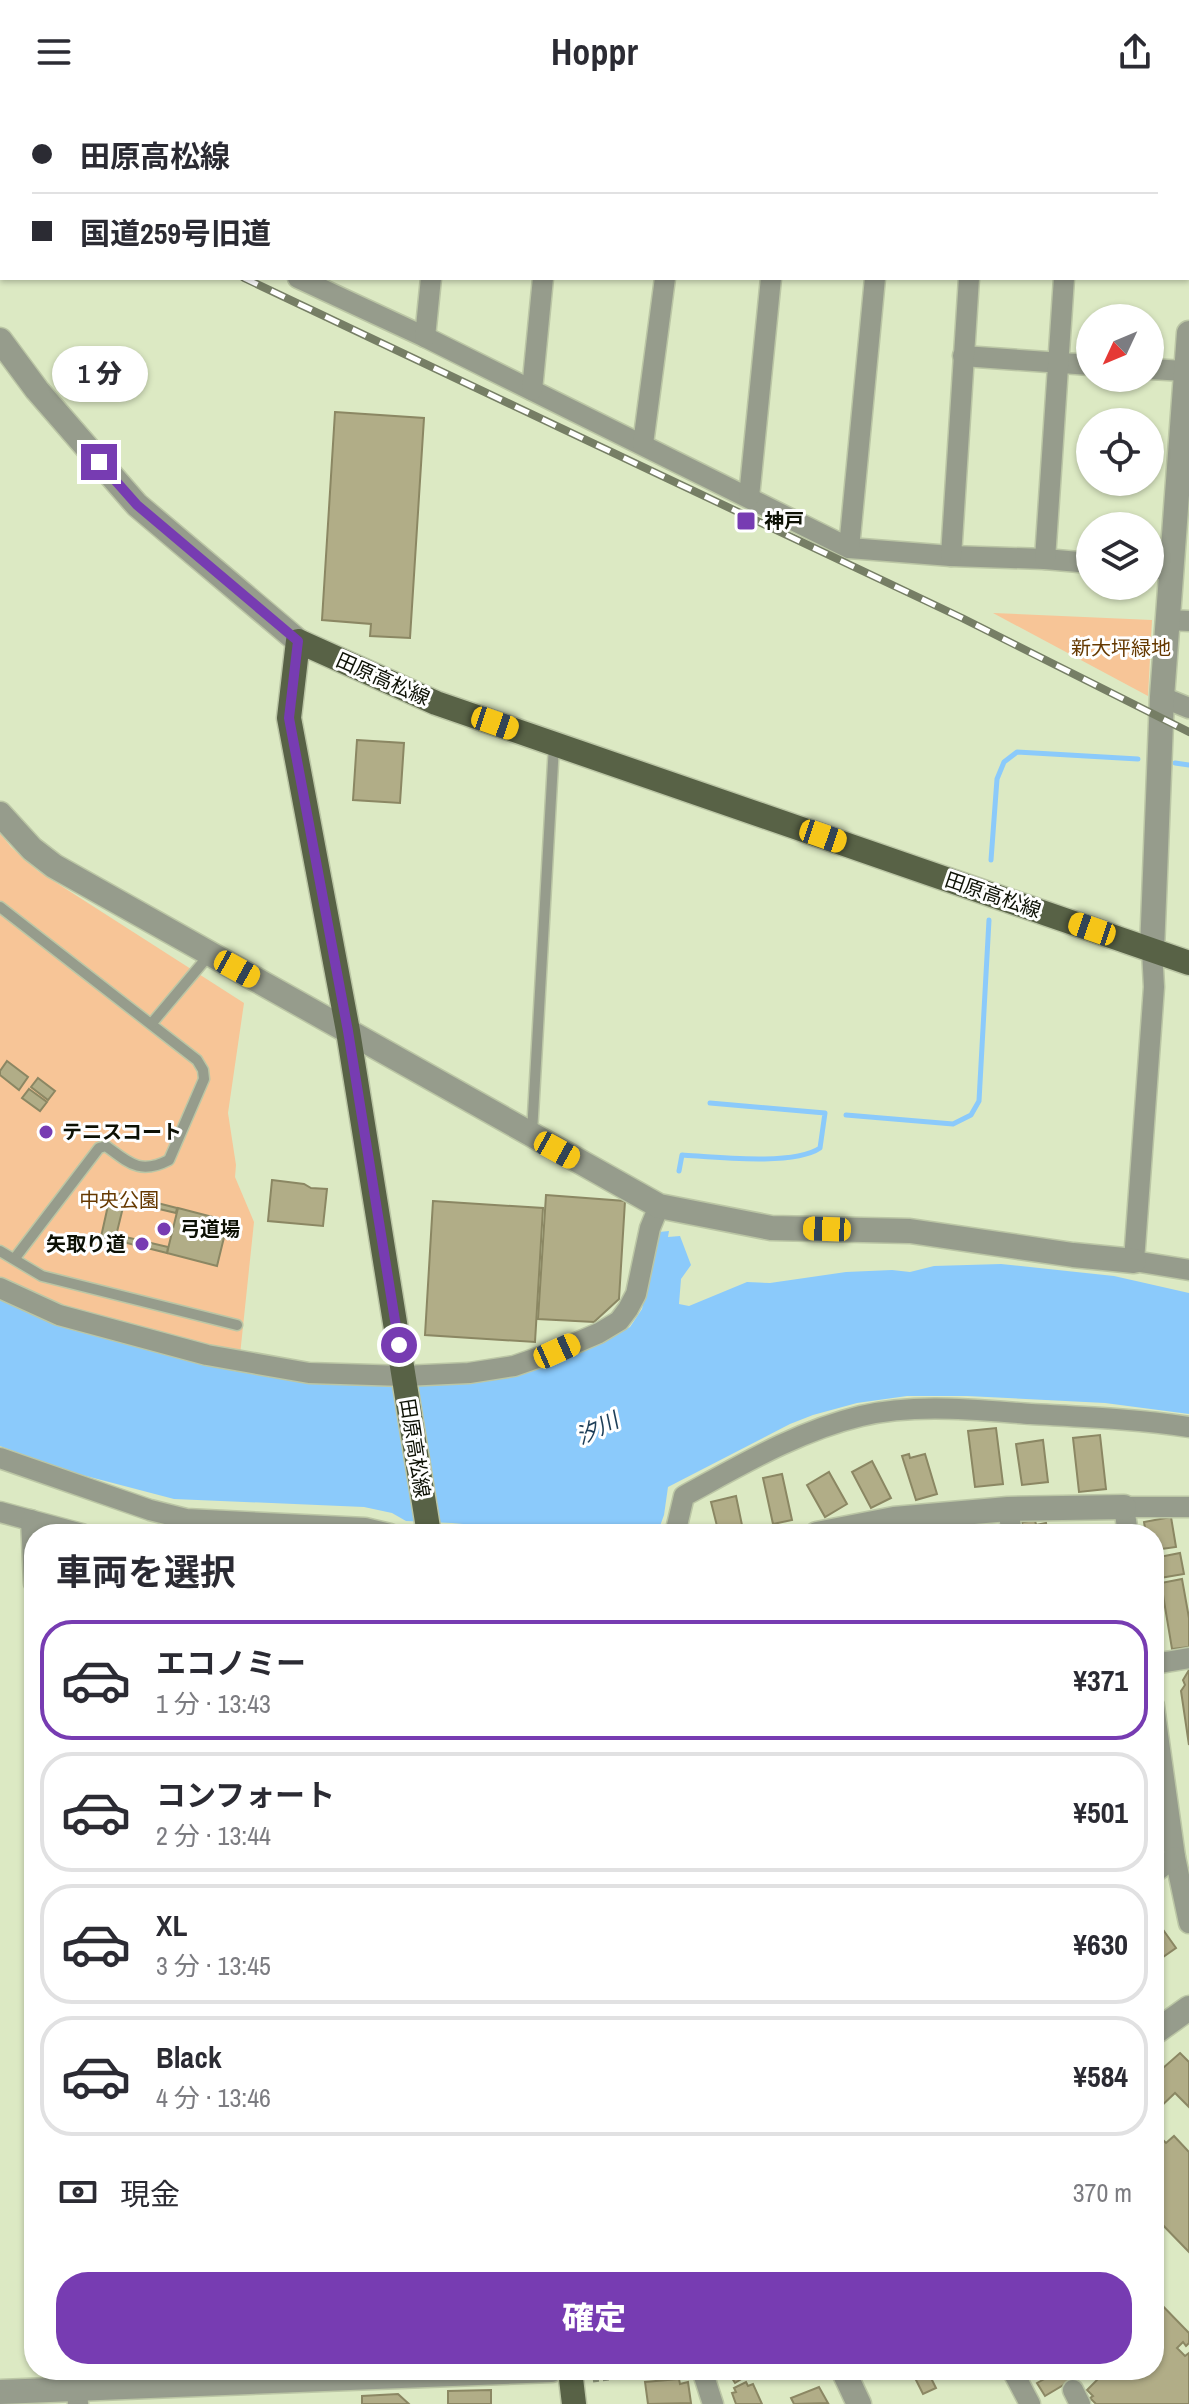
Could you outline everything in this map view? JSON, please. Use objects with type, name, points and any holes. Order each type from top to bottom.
[{"type":"main road","name":"田原高松線","points":[[427,1524],[348,1031],[289,718],[298,641],[436,703],[1189,963]]},
{"type":"street","points":[[302,280],[425,337],[849,548],[1076,562]]},
{"type":"street","points":[[425,337],[431,280]]},
{"type":"street","points":[[532,390],[543,280]]},
{"type":"street","points":[[643,444],[665,280]]},
{"type":"street","points":[[749,497],[771,280]]},
{"type":"street","points":[[849,548],[875,280]]},
{"type":"street","points":[[951,556],[969,280]]},
{"type":"street","points":[[1045,559],[1064,280]]},
{"type":"street","points":[[1164,560],[1182,522],[1185,371],[1189,333]]},
{"type":"street","points":[[0,340],[37,390],[137,505],[298,641]]},
{"type":"street","points":[[963,356],[1076,364]]},
{"type":"street","points":[[1164,370],[1185,371]]},
{"type":"street","points":[[1134,1261],[1154,987],[1152,950],[1162,697],[1178,621],[1164,581]]},
{"type":"street","points":[[1162,697],[1189,708]]},
{"type":"street","points":[[0,814],[32,849],[54,866],[659,1206],[771,1228],[910,1231],[1189,1270]]},
{"type":"street","points":[[0,1288],[59,1315],[207,1355],[309,1373],[405,1380],[469,1373],[514,1366],[599,1333],[619,1321],[636,1294],[650,1228],[659,1206]]},
{"type":"street","points":[[677,1524],[684,1496],[756,1456],[814,1431],[863,1415],[924,1409],[975,1410],[1189,1427]]},
{"type":"street","points":[[0,1458],[150,1510],[186,1519],[285,1524]]},
{"type":"street","points":[[1124,1507],[1127,1524]]},
{"type":"street","points":[[909,1524],[1008,1509],[1189,1507]]},
{"type":"street","points":[[1008,1509],[1010,1524]]},
{"type":"street","points":[[0,1512],[46,1524]]},
{"type":"street","points":[[31,1520],[31,1524]]},
{"type":"street","points":[[1164,1662],[1189,1658]]},
{"type":"street","points":[[1164,1778],[1175,1857],[1189,1923]]},
{"type":"street","points":[[1164,1865],[1175,1857]]},
{"type":"street","points":[[1164,2026],[1189,2008]]},
{"type":"street","points":[[0,2392],[272,2380]]},
{"type":"street","points":[[705,2380],[713,2404]]},
{"type":"street","points":[[848,2380],[859,2404]]},
{"type":"street","points":[[1017,2380],[1030,2404]]},
{"type":"lane","points":[[532,1136],[554,743]]},
{"type":"lane","points":[[0,907],[197,1060],[204,1079],[169,1160],[144,1167],[131,1164],[106,1146],[99,1148],[15,1258]]},
{"type":"lane","points":[[152,1023],[210,954]]},
{"type":"lane","points":[[0,1251],[42,1276],[237,1325]]},
{"type":"path","points":[[576,2387],[601,2380]]},
{"type":"green space","name":"新大坪緑地","points":[[993,613],[1152,620],[1148,696]]},
{"type":"green space","name":"中央公園","points":[[0,833],[38,871],[244,1003],[228,1113],[235,1177],[254,1222],[240,1355],[56,1305],[0,1279]]},
{"type":"water","name":"汐川","points":[[669,1231],[668,1237],[680,1236],[691,1265],[681,1279],[679,1304],[689,1306],[747,1282],[770,1283],[846,1272],[910,1272],[934,1266],[1001,1264],[1114,1276],[1189,1293],[1189,1414],[1105,1403],[967,1396],[907,1396],[857,1403],[790,1424],[668,1487],[661,1524],[463,1524],[406,1521],[392,1513],[364,1507],[174,1499],[67,1471],[0,1446],[0,1292],[321,1380],[546,1364],[597,1345],[630,1327],[642,1309],[659,1232]]},
{"type":"building","points":[[335,412],[424,418],[410,638],[370,636],[371,624],[322,620]]},
{"type":"building","points":[[357,740],[404,743],[400,803],[353,800]]},
{"type":"building","points":[[7,1061],[28,1077],[19,1090],[0,1075]]},
{"type":"building","points":[[38,1078],[55,1091],[48,1100],[31,1087]]},
{"type":"building","points":[[29,1089],[47,1102],[40,1111],[22,1098]]},
{"type":"building","points":[[272,1180],[327,1189],[323,1226],[268,1221]]},
{"type":"building","points":[[111,1192],[126,1195],[115,1240],[101,1237]]},
{"type":"building","points":[[126,1195],[177,1208],[176,1213],[125,1201]]},
{"type":"building","points":[[546,1195],[625,1201],[619,1299],[594,1322],[538,1319]]},
{"type":"building","points":[[433,1201],[543,1208],[535,1342],[425,1335]]},
{"type":"building","points":[[178,1208],[228,1221],[217,1266],[167,1253]]},
{"type":"building","name":"矢取り道","points":[[117,1235],[168,1247],[167,1253],[115,1240]]},
{"type":"building","points":[[996,1428],[1003,1484],[975,1487],[968,1431]]},
{"type":"building","points":[[1100,1435],[1106,1489],[1079,1492],[1073,1438]]},
{"type":"building","points":[[1043,1440],[1048,1482],[1022,1485],[1016,1444]]},
{"type":"building","points":[[909,1454],[910,1458],[925,1454],[937,1494],[916,1500],[902,1456]]},
{"type":"building","points":[[872,1461],[891,1498],[871,1508],[852,1472]]},
{"type":"building","points":[[829,1472],[847,1504],[825,1517],[807,1485]]},
{"type":"building","points":[[782,1474],[792,1520],[773,1524],[763,1478]]},
{"type":"building","points":[[736,1496],[742,1524],[716,1524],[711,1502]]},
{"type":"building","points":[[1171,1517],[1176,1547],[1164,1549],[1164,1524],[1144,1522]]},
{"type":"building","points":[[1035,1520],[1036,1524],[1022,1524]]},
{"type":"building","points":[[1180,1553],[1184,1574],[1164,1577],[1164,1556]]},
{"type":"building","points":[[1182,1579],[1189,1618],[1189,1647],[1172,1649],[1164,1582]]},
{"type":"building","points":[[1189,1670],[1189,1745],[1181,1691]]},
{"type":"building","points":[[1164,1931],[1176,1948],[1164,1956]]},
{"type":"building","points":[[1180,2053],[1189,2062],[1189,2107],[1175,2093],[1164,2103],[1164,2067]]},
{"type":"building","points":[[1174,2136],[1189,2152],[1189,2252],[1164,2226],[1164,2141],[1166,2143]]},
{"type":"building","points":[[1164,2307],[1189,2333],[1189,2343],[1186,2346],[1183,2342],[1177,2348],[1185,2356],[1189,2353],[1189,2404],[1096,2404],[1087,2390],[1097,2380],[1164,2380]]},
{"type":"building","points":[[916,2380],[932,2380],[936,2388],[923,2394]]},
{"type":"building","points":[[1042,2380],[1070,2381],[1045,2396],[1037,2383]]},
{"type":"building","points":[[645,2382],[688,2382],[691,2403],[648,2404]]},
{"type":"building","points":[[746,2382],[748,2386],[753,2384],[762,2404],[736,2404],[732,2393],[736,2392],[734,2388]]},
{"type":"building","points":[[819,2387],[828,2403],[794,2404],[791,2398]]},
{"type":"building","points":[[491,2390],[491,2404],[448,2404],[448,2391]]},
{"type":"building","points":[[398,2394],[409,2404],[362,2404],[362,2396]]},
{"type":"waterway","points":[[991,860],[997,779],[1004,762],[1017,752],[1138,759]]},
{"type":"waterway","points":[[1175,763],[1189,765]]},
{"type":"waterway","points":[[846,1115],[953,1124],[971,1115],[979,1101],[989,920]]},
{"type":"waterway","points":[[679,1171],[682,1155],[774,1159],[808,1154],[820,1148],[825,1113],[710,1103]]},
{"type":"railway","points":[[248,280],[962,618],[1189,732]]},
{"type":"place","name":"神戸","points":[[746,521]]},
{"type":"place","name":"テニスコート","points":[[46,1132]]},
{"type":"place","name":"弓道場","points":[[164,1229]]},
{"type":"place","name":"矢取り道","points":[[142,1244]]},
{"type":"route","points":[[99,462],[137,505],[298,641],[289,718],[348,1031],[399,1345]]}]
